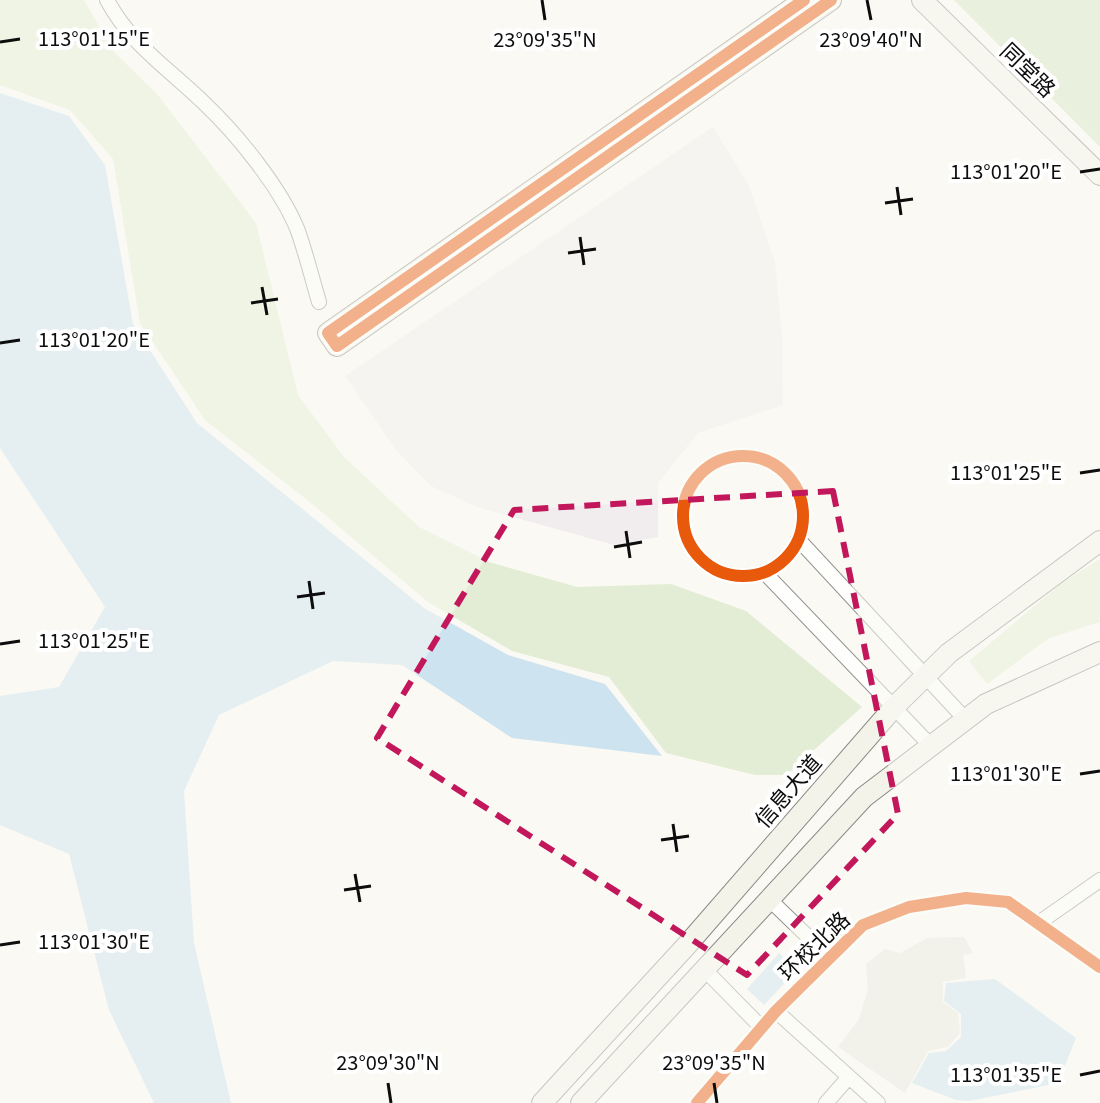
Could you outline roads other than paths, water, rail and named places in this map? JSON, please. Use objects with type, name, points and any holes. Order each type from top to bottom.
[{"type":"main road","points":[[804,0],[332,339],[831,0]]},
{"type":"main road","name":"同堂路","points":[[922,0],[1100,175]]},
{"type":"main road","name":"信息大道","points":[[542,1103],[678,956],[895,706],[949,653],[1100,541]]},
{"type":"main road","points":[[581,1103],[864,797],[986,704],[1100,652]]},
{"type":"street","points":[[107,0],[122,28],[204,102],[235,136],[269,182],[297,229],[319,302]]},
{"type":"street","points":[[746,456],[767,460],[784,472],[797,489],[803,509],[798,539],[783,562],[765,573],[744,577],[724,574],[695,553],[685,534],[683,513],[687,492],[699,475],[726,458],[746,456]]},
{"type":"street","points":[[798,539],[966,720]]},
{"type":"street","points":[[765,573],[931,746]]},
{"type":"street","points":[[1040,922],[1100,880]]},
{"type":"street","name":"环校北路","points":[[697,1103],[761,1027],[863,925],[909,907],[966,898],[1008,902],[1100,967]]},
{"type":"street","points":[[771,901],[830,958]]},
{"type":"street","points":[[706,971],[761,1027]]},
{"type":"street","points":[[776,1011],[878,1103]]},
{"type":"street","points":[[826,1103],[848,1078]]},
{"type":"water","points":[[0,93],[69,116],[105,165],[133,324],[197,423],[424,608],[508,655],[605,684],[662,756],[512,738],[402,665],[333,661],[219,715],[184,791],[194,943],[231,1103],[154,1103],[109,1010],[69,854],[0,825],[0,696],[59,687],[105,607],[0,448]]},
{"type":"water","points":[[779,953],[797,970],[764,1005],[747,989]]},
{"type":"water","points":[[995,979],[1076,1038],[1058,1083],[970,1101],[956,1100],[912,1083],[929,1053],[946,1051],[961,1037],[961,1014],[944,1001],[946,983]]}]
